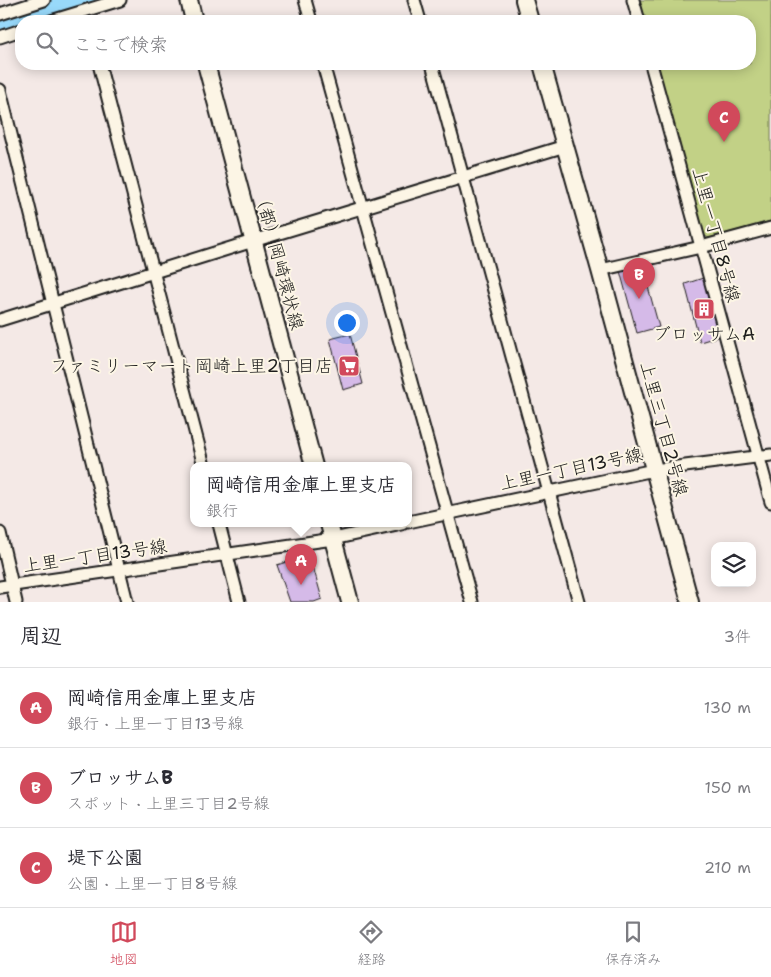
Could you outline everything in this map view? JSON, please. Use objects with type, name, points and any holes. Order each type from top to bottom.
[{"type":"street","points":[[0,14],[44,0]]},
{"type":"street","points":[[89,15],[120,0]]},
{"type":"street","points":[[189,0],[193,15]]},
{"type":"street","points":[[305,0],[309,15]]},
{"type":"street","points":[[414,0],[418,15]]},
{"type":"street","points":[[524,0],[528,15]]},
{"type":"street","points":[[633,0],[637,15]]},
{"type":"street","points":[[0,37],[15,32]]},
{"type":"street","points":[[101,70],[203,462]]},
{"type":"street","name":"（都）岡崎環状線","points":[[208,70],[313,462]]},
{"type":"street","points":[[324,70],[472,602]]},
{"type":"street","points":[[434,70],[579,602]]},
{"type":"street","name":"上里三丁目2号線","points":[[544,70],[690,602]]},
{"type":"street","name":"上里一丁目8号線","points":[[653,70],[771,502]]},
{"type":"street","points":[[0,90],[127,602]]},
{"type":"street","points":[[0,320],[253,240],[566,146]]},
{"type":"street","points":[[600,270],[701,247],[771,228]]},
{"type":"street","name":"上里一丁目13号線","points":[[412,521],[654,470],[771,454]]},
{"type":"street","points":[[220,527],[239,602]]},
{"type":"street","name":"上里一丁目13号線","points":[[0,588],[227,554],[331,531],[372,527]]},
{"type":"street","points":[[331,531],[350,602]]},
{"type":"street","points":[[0,533],[16,602]]},
{"type":"green space","points":[[639,0],[771,0],[771,221],[709,238],[703,235],[658,70],[756,70],[756,15],[643,15]]},
{"type":"building","points":[[642,265],[659,327],[637,333],[620,271]]},
{"type":"building","name":"ブロッサムA","points":[[706,277],[723,335],[700,342],[685,284]]},
{"type":"building","points":[[350,334],[363,384],[343,390],[330,339]]},
{"type":"building","points":[[293,560],[314,570],[322,599],[314,602],[290,602],[277,565]]},
{"type":"waterway","points":[[34,15],[84,0]]},
{"type":"waterway","points":[[0,25],[15,21]]},
{"type":"place","name":"堤下公園","points":[[724,142]]},
{"type":"place","name":"ブロッサムB","points":[[639,299]]},
{"type":"place","name":"ブロッサムA","points":[[704,309]]},
{"type":"place","name":"ファミリーマート岡崎上里2丁目店","points":[[349,366]]},
{"type":"place","name":"岡崎信用金庫上里支店","points":[[301,585]]}]
